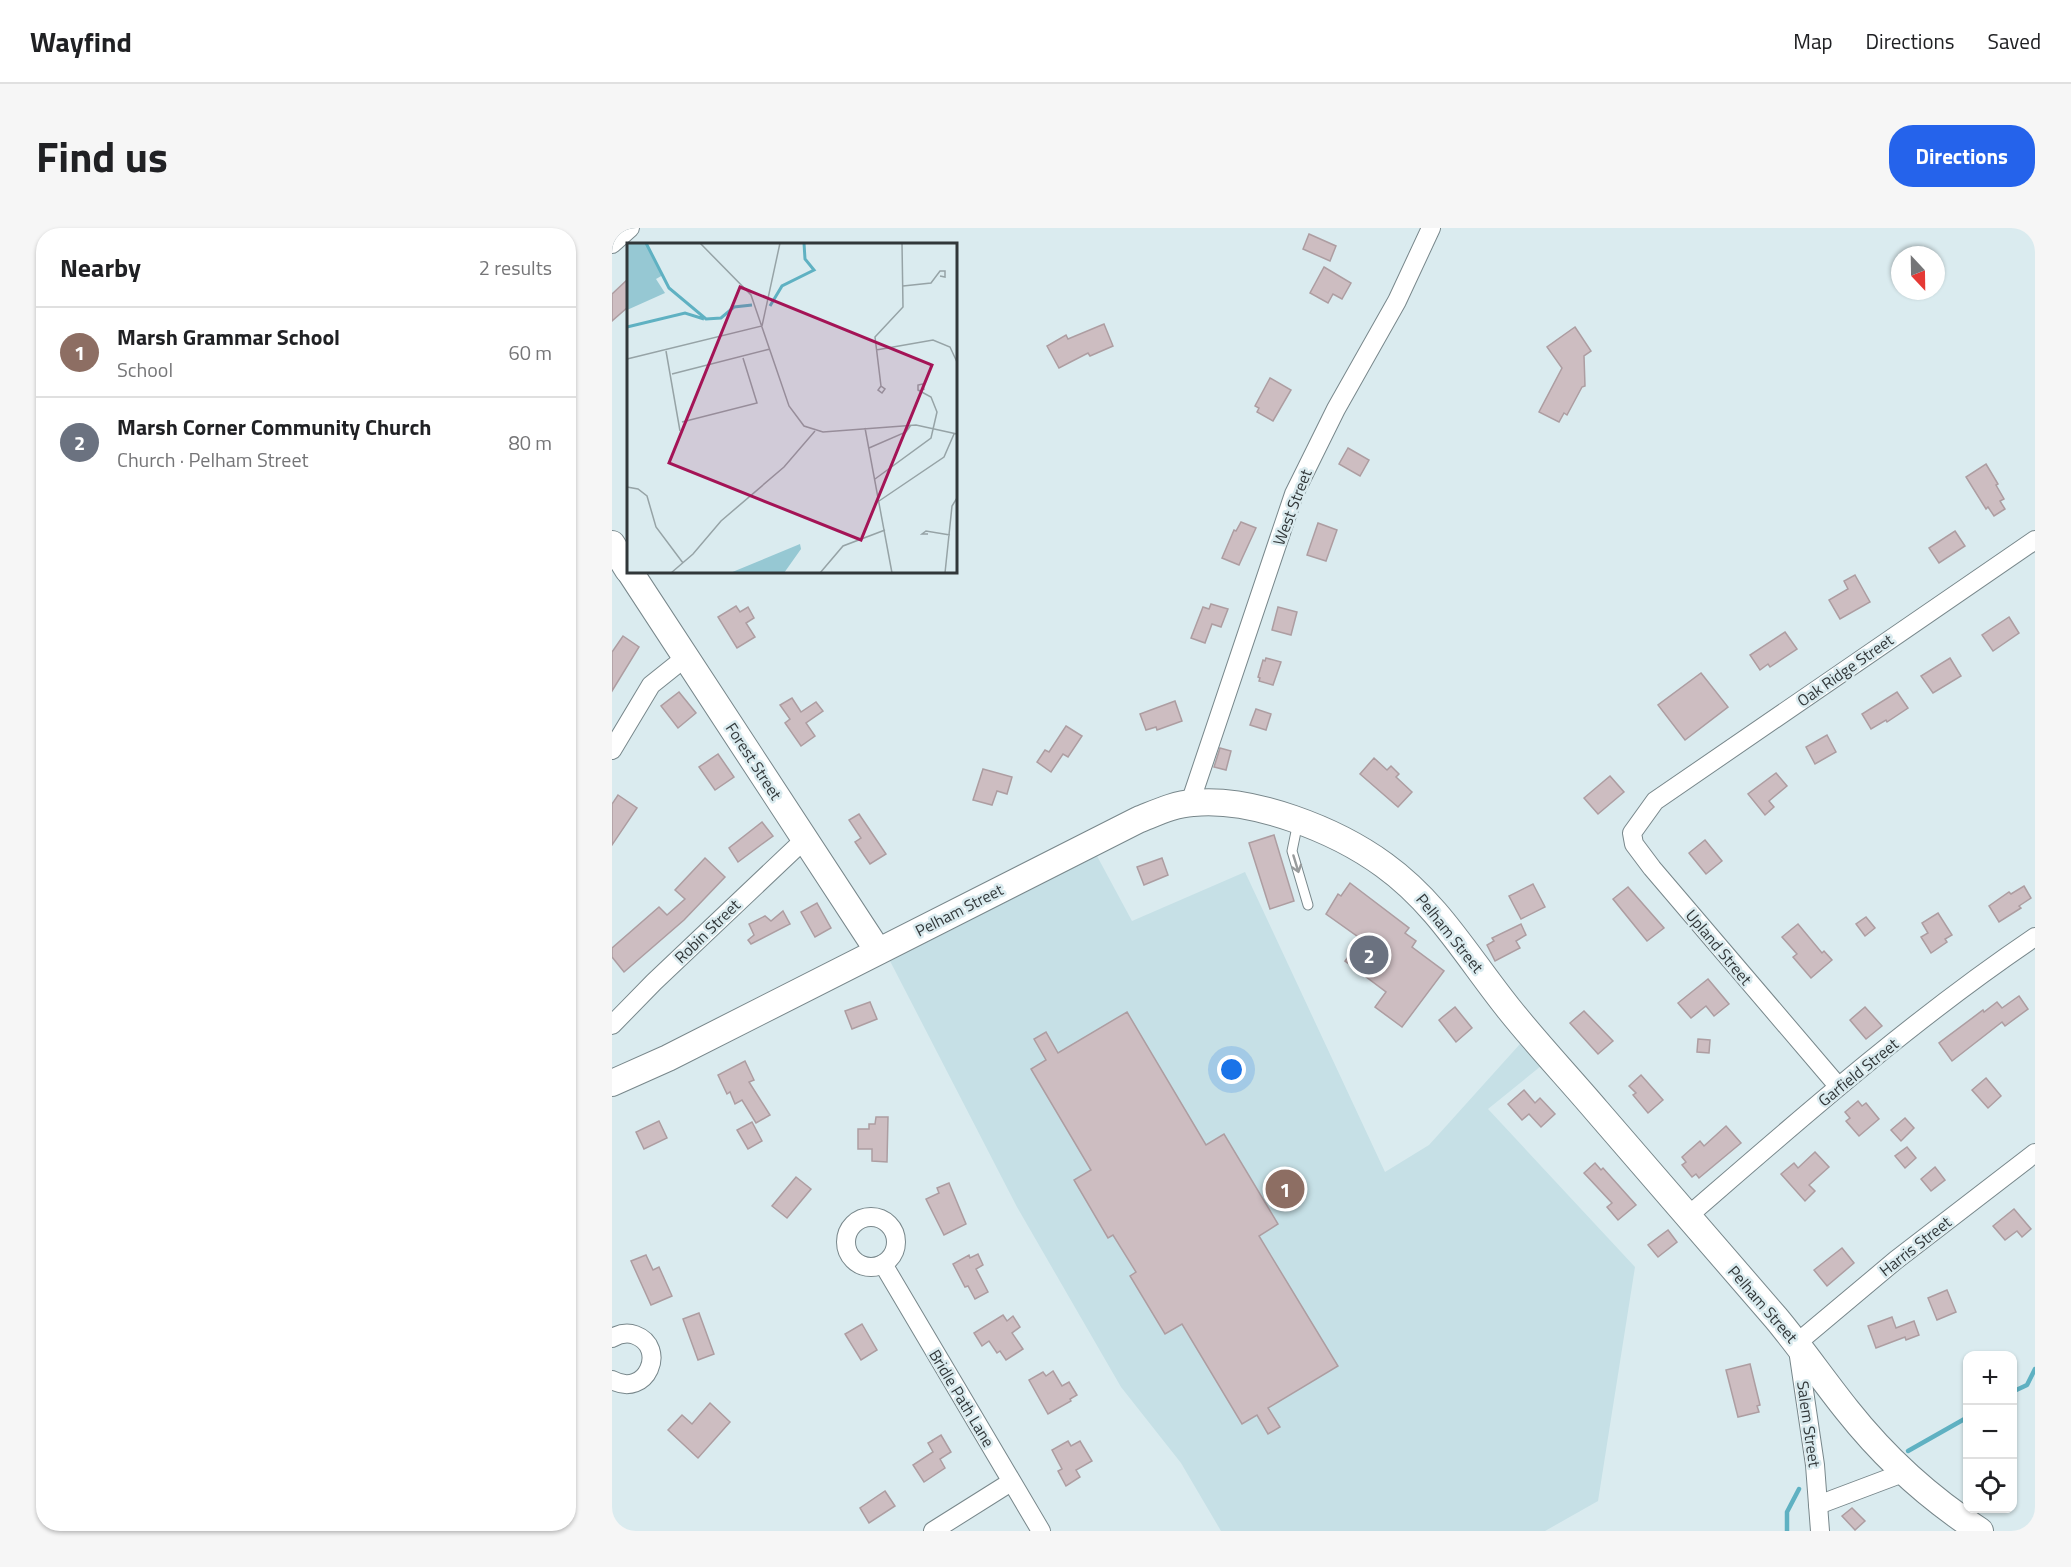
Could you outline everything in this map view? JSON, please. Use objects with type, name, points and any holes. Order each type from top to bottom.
[{"type":"street","points":[[612,244],[630,228]]},
{"type":"street","name":"West Street","points":[[1190,803],[1294,494],[1336,409],[1397,301],[1431,228]]},
{"type":"street","name":"Oak Ridge Street","points":[[1655,801],[2035,540]]},
{"type":"street","name":"Forest Street","points":[[612,544],[627,568]]},
{"type":"street","name":"Forest Street","points":[[630,573],[878,951]]},
{"type":"street","points":[[612,750],[651,685],[686,657]]},
{"type":"street","name":"Pelham Street","points":[[612,1083],[668,1058],[1115,830],[1165,809],[1190,803],[1218,801],[1273,812],[1331,834],[1356,847],[1421,895],[1449,928],[1509,1009],[1797,1343],[1848,1412],[1903,1473],[1948,1510],[1980,1531]]},
{"type":"street","name":"Upland Street","points":[[1655,801],[1632,833],[1634,844],[1838,1086]]},
{"type":"street","name":"Robin Street","points":[[612,1025],[654,982],[805,839]]},
{"type":"street","name":"Garfield Street","points":[[1688,1216],[1838,1086],[1981,973],[2035,937]]},
{"type":"street","name":"Harris Street","points":[[1797,1343],[1896,1260],[2035,1153]]},
{"type":"street","name":"Bridle Path Lane","points":[[883,1264],[1041,1531]]},
{"type":"street","points":[[612,1338],[623,1334],[638,1336],[646,1343],[652,1357],[650,1368],[640,1380],[624,1384],[612,1380]]},
{"type":"street","name":"Salem Street","points":[[1797,1343],[1815,1465],[1820,1531]]},
{"type":"street","points":[[1818,1505],[1903,1473]]},
{"type":"street","points":[[933,1531],[1011,1482]]},
{"type":"lane","points":[[1298,822],[1292,851],[1308,905]]},
{"type":"shaded area","points":[[1097,856],[1132,921],[1245,872],[1385,1172],[1429,1145],[1520,1044],[1541,1066],[1488,1109],[1635,1267],[1598,1501],[1545,1531],[1221,1531],[1181,1463],[1121,1387],[1017,1207],[890,961]]},
{"type":"building","points":[[1309,234],[1336,246],[1330,261],[1303,249]]},
{"type":"building","points":[[1324,267],[1351,283],[1342,299],[1333,294],[1328,303],[1310,293]]},
{"type":"building","points":[[627,280],[627,308],[612,321],[612,294]]},
{"type":"building","points":[[1104,324],[1113,346],[1090,356],[1088,353],[1059,368],[1047,346],[1066,335],[1068,339]]},
{"type":"building","points":[[1575,327],[1591,351],[1584,356],[1585,386],[1582,387],[1567,415],[1564,413],[1559,422],[1539,412],[1562,368],[1547,347]]},
{"type":"building","points":[[1270,378],[1291,390],[1273,421],[1257,412],[1259,408],[1255,406]]},
{"type":"building","points":[[1348,448],[1369,460],[1360,476],[1339,464]]},
{"type":"building","points":[[1986,464],[2004,499],[2000,501],[2005,509],[1994,516],[1988,507],[1986,509],[1966,477]]},
{"type":"building","points":[[1241,522],[1256,528],[1239,565],[1222,558],[1234,530],[1236,531]]},
{"type":"building","points":[[1318,523],[1337,530],[1326,561],[1307,555]]},
{"type":"building","points":[[1955,531],[1965,546],[1939,563],[1929,548]]},
{"type":"building","points":[[1855,575],[1870,602],[1840,619],[1829,600],[1848,589],[1844,581]]},
{"type":"building","points":[[1211,604],[1228,609],[1221,627],[1212,624],[1205,643],[1191,638],[1203,607],[1209,609]]},
{"type":"building","points":[[736,606],[740,612],[748,607],[754,618],[746,623],[755,637],[737,648],[718,617]]},
{"type":"building","points":[[1278,607],[1297,612],[1291,635],[1272,630]]},
{"type":"building","points":[[2009,617],[2019,633],[1993,651],[1982,635]]},
{"type":"building","points":[[1785,632],[1797,649],[1770,667],[1768,664],[1760,670],[1750,655]]},
{"type":"building","points":[[623,636],[639,647],[612,691],[612,652]]},
{"type":"building","points":[[1266,658],[1281,662],[1273,685],[1259,681],[1263,660],[1265,661]]},
{"type":"building","points":[[1950,658],[1961,676],[1933,693],[1921,676]]},
{"type":"building","points":[[1701,673],[1728,707],[1685,740],[1658,705]]},
{"type":"building","points":[[679,692],[696,713],[678,728],[661,706]]},
{"type":"building","points":[[1897,692],[1908,708],[1887,722],[1886,720],[1871,729],[1862,714]]},
{"type":"building","points":[[792,698],[801,712],[816,702],[823,711],[806,723],[815,736],[801,746],[785,723],[790,719],[780,705]]},
{"type":"building","points":[[1175,701],[1182,721],[1157,730],[1156,727],[1146,730],[1140,714]]},
{"type":"building","points":[[1256,709],[1271,714],[1266,730],[1250,725]]},
{"type":"building","points":[[1066,726],[1082,736],[1068,757],[1063,754],[1051,772],[1037,762],[1045,750],[1049,752]]},
{"type":"building","points":[[1827,735],[1836,752],[1815,764],[1806,747]]},
{"type":"building","points":[[1220,748],[1231,751],[1226,770],[1214,767]]},
{"type":"building","points":[[718,754],[734,777],[715,790],[699,767]]},
{"type":"building","points":[[1374,758],[1387,770],[1391,766],[1399,774],[1396,777],[1412,792],[1398,807],[1360,774]]},
{"type":"building","points":[[983,769],[1012,777],[1007,794],[997,791],[992,805],[973,800]]},
{"type":"building","points":[[1776,773],[1787,786],[1769,801],[1774,807],[1765,815],[1748,794]]},
{"type":"building","points":[[1610,776],[1624,792],[1598,814],[1584,798]]},
{"type":"building","points":[[618,795],[637,808],[612,845],[612,804]]},
{"type":"building","points":[[859,814],[886,854],[870,864],[855,842],[861,838],[849,820]]},
{"type":"building","points":[[762,822],[773,836],[738,862],[729,848]]},
{"type":"building","points":[[1274,835],[1294,901],[1270,909],[1249,843]]},
{"type":"building","points":[[1705,840],[1722,861],[1706,874],[1689,853]]},
{"type":"building","points":[[705,858],[725,877],[684,920],[624,972],[612,957],[612,948],[659,907],[667,915],[685,899],[675,890]]},
{"type":"building","points":[[1162,858],[1168,875],[1144,885],[1137,867]]},
{"type":"building","points":[[1350,883],[1409,928],[1405,933],[1416,941],[1412,947],[1444,971],[1402,1027],[1375,1007],[1386,992],[1345,961],[1361,939],[1326,914],[1338,894],[1341,896]]},
{"type":"building","points":[[1533,884],[1545,907],[1521,919],[1509,896]]},
{"type":"building","points":[[2024,886],[2031,898],[2019,906],[2021,908],[1999,922],[1989,906],[2009,892],[2011,894]]},
{"type":"building","points":[[1628,887],[1664,928],[1647,941],[1613,899]]},
{"type":"building","points":[[817,903],[831,928],[815,937],[801,912]]},
{"type":"building","points":[[783,911],[790,924],[751,944],[748,940],[754,935],[749,924],[765,916],[771,921]]},
{"type":"building","points":[[1938,913],[1952,935],[1945,939],[1947,942],[1931,953],[1921,937],[1928,933],[1922,923]]},
{"type":"building","points":[[1866,917],[1875,928],[1865,936],[1856,924]]},
{"type":"building","points":[[1521,924],[1526,935],[1516,941],[1520,948],[1495,961],[1487,945],[1494,941],[1492,938]]},
{"type":"building","points":[[1798,924],[1822,953],[1824,951],[1832,960],[1811,978],[1793,957],[1797,954],[1782,937]]},
{"type":"building","points":[[1708,979],[1729,1004],[1714,1016],[1706,1006],[1691,1018],[1678,1003]]},
{"type":"building","points":[[2019,996],[2028,1009],[2005,1026],[2002,1022],[1952,1061],[1939,1043],[1983,1010],[1984,1012],[1997,1002],[2002,1008]]},
{"type":"building","points":[[870,1002],[877,1019],[852,1029],[845,1011]]},
{"type":"building","points":[[1455,1007],[1472,1028],[1456,1042],[1439,1020]]},
{"type":"building","points":[[1865,1007],[1882,1026],[1866,1039],[1850,1020]]},
{"type":"building","points":[[1584,1011],[1613,1041],[1598,1054],[1570,1023]]},
{"type":"building","points":[[1127,1012],[1206,1145],[1224,1134],[1278,1224],[1259,1236],[1338,1366],[1268,1408],[1280,1427],[1268,1434],[1257,1415],[1242,1424],[1182,1324],[1165,1334],[1130,1276],[1136,1272],[1113,1235],[1108,1238],[1074,1180],[1091,1170],[1031,1069],[1046,1060],[1034,1039],[1046,1032],[1058,1053]]},
{"type":"building","points":[[1698,1039],[1710,1040],[1709,1053],[1697,1052]]},
{"type":"building","points":[[745,1061],[754,1080],[749,1082],[770,1115],[756,1123],[742,1100],[735,1104],[730,1092],[727,1094],[718,1075]]},
{"type":"building","points":[[1641,1075],[1663,1100],[1648,1113],[1633,1095],[1636,1093],[1629,1086]]},
{"type":"building","points":[[1986,1078],[2001,1096],[1988,1108],[1972,1090]]},
{"type":"building","points":[[1524,1090],[1535,1103],[1540,1098],[1555,1114],[1541,1127],[1529,1114],[1522,1120],[1508,1104]]},
{"type":"building","points":[[1858,1101],[1862,1106],[1866,1103],[1879,1119],[1859,1136],[1846,1121],[1850,1118],[1845,1112]]},
{"type":"building","points":[[876,1117],[888,1117],[887,1162],[872,1161],[872,1149],[858,1149],[858,1129],[869,1129],[869,1124],[875,1124]]},
{"type":"building","points":[[1905,1118],[1914,1128],[1901,1141],[1891,1130]]},
{"type":"building","points":[[659,1121],[667,1138],[644,1149],[636,1132]]},
{"type":"building","points":[[752,1122],[762,1141],[748,1149],[737,1130]]},
{"type":"building","points":[[1726,1126],[1741,1143],[1699,1178],[1696,1174],[1692,1177],[1682,1165],[1686,1162],[1682,1157],[1700,1141],[1704,1146]]},
{"type":"building","points":[[1907,1147],[1916,1158],[1905,1168],[1895,1156]]},
{"type":"building","points":[[1815,1152],[1829,1167],[1809,1185],[1815,1191],[1805,1201],[1781,1174],[1794,1163],[1798,1168]]},
{"type":"building","points":[[1595,1163],[1601,1170],[1603,1168],[1636,1205],[1618,1220],[1607,1207],[1612,1203],[1584,1173]]},
{"type":"building","points":[[1935,1167],[1945,1180],[1931,1191],[1921,1179]]},
{"type":"building","points":[[796,1177],[811,1189],[787,1218],[772,1206]]},
{"type":"building","points":[[949,1183],[966,1224],[944,1235],[926,1199],[939,1193],[937,1188]]},
{"type":"building","points":[[2014,1209],[2031,1229],[2022,1237],[2017,1231],[2005,1240],[1993,1226]]},
{"type":"building","points":[[1668,1230],[1677,1242],[1658,1257],[1648,1245]]},
{"type":"building","points":[[1842,1248],[1854,1263],[1827,1286],[1814,1270]]},
{"type":"building","points":[[978,1254],[983,1265],[976,1269],[988,1292],[975,1299],[968,1286],[965,1287],[953,1264],[969,1255],[970,1258]]},
{"type":"building","points":[[646,1255],[653,1270],[659,1267],[672,1296],[651,1305],[631,1261]]},
{"type":"building","points":[[1947,1290],[1956,1312],[1937,1320],[1928,1298]]},
{"type":"building","points":[[699,1313],[714,1354],[698,1360],[683,1319]]},
{"type":"building","points":[[1003,1315],[1007,1321],[1013,1316],[1020,1327],[1012,1333],[1023,1349],[1006,1360],[1000,1351],[997,1353],[989,1341],[982,1346],[974,1333]]},
{"type":"building","points":[[1892,1317],[1896,1328],[1914,1321],[1919,1335],[1906,1340],[1905,1337],[1876,1348],[1868,1326]]},
{"type":"building","points":[[862,1324],[877,1350],[861,1360],[845,1334]]},
{"type":"building","points":[[1750,1364],[1760,1405],[1757,1406],[1759,1412],[1738,1417],[1726,1370]]},
{"type":"building","points":[[1053,1371],[1062,1386],[1069,1382],[1077,1395],[1048,1414],[1029,1380],[1043,1372],[1046,1376]]},
{"type":"building","points":[[710,1403],[730,1422],[698,1458],[668,1430],[682,1415],[692,1424]]},
{"type":"building","points":[[941,1435],[951,1452],[940,1459],[945,1468],[924,1482],[913,1465],[933,1452],[928,1443]]},
{"type":"building","points":[[1068,1441],[1071,1446],[1080,1441],[1092,1461],[1076,1470],[1080,1477],[1066,1486],[1058,1471],[1062,1469],[1052,1450]]},
{"type":"building","points":[[885,1491],[895,1506],[869,1523],[860,1508]]},
{"type":"building","points":[[1852,1508],[1865,1521],[1855,1530],[1842,1516]]},
{"type":"waterway","points":[[2017,1390],[2027,1385],[2035,1369]]},
{"type":"waterway","points":[[1908,1451],[1963,1420]]},
{"type":"waterway","points":[[1787,1531],[1787,1512],[1799,1489]]},
{"type":"place","name":"Marsh Corner Community Church","points":[[1369,955]]},
{"type":"place","name":"Marsh Grammar School","points":[[1285,1189]]}]
